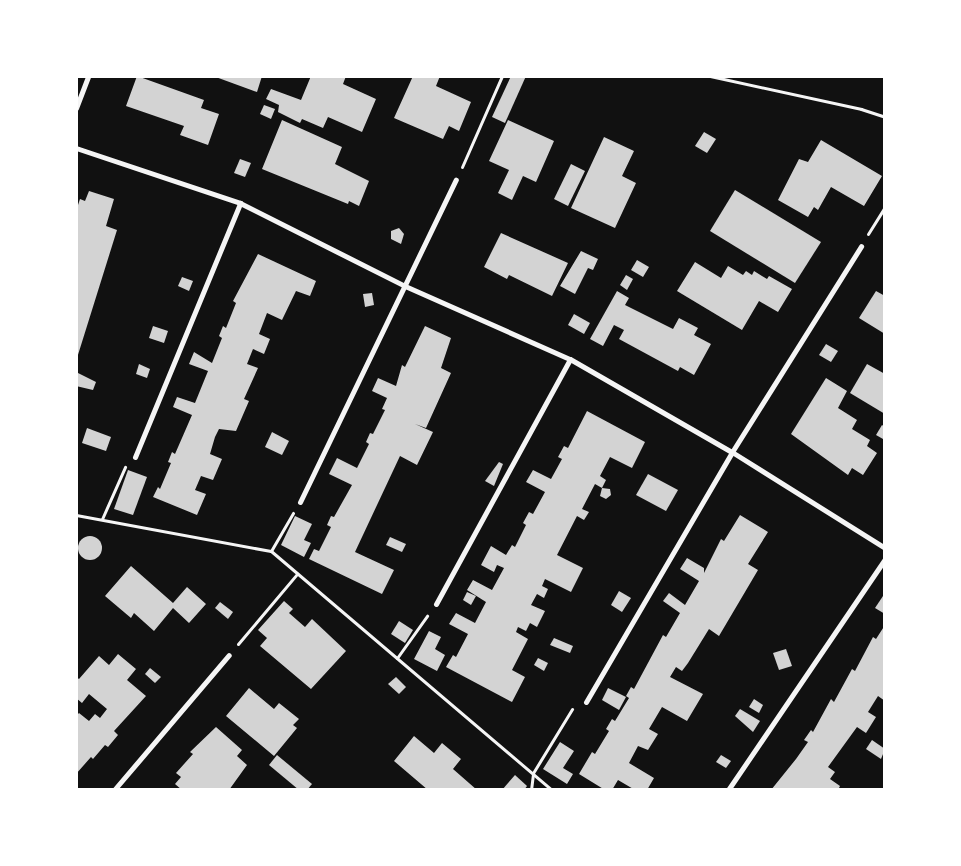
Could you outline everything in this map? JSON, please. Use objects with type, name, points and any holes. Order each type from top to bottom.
[{"type":"street","points":[[76,108],[88,76]]},
{"type":"street","points":[[76,148],[240,203],[405,286],[570,359],[732,452],[885,548]]},
{"type":"street","points":[[300,502],[456,180]]},
{"type":"street","points":[[135,457],[240,203]]},
{"type":"street","points":[[586,702],[732,452],[861,246]]},
{"type":"street","points":[[436,604],[570,359]]},
{"type":"street","points":[[728,790],[885,559]]},
{"type":"street","points":[[114,790],[229,655]]},
{"type":"path","points":[[456,180],[502,76]]},
{"type":"path","points":[[710,76],[861,109],[885,117]]},
{"type":"path","points":[[861,246],[885,207]]},
{"type":"path","points":[[102,519],[126,463],[135,457]]},
{"type":"path","points":[[271,551],[300,502]]},
{"type":"path","points":[[76,515],[271,551],[552,790]]},
{"type":"path","points":[[229,655],[297,574]]},
{"type":"path","points":[[397,658],[436,604]]},
{"type":"path","points":[[531,790],[533,773],[574,705],[586,702]]},
{"type":"building","points":[[137,76],[204,100],[201,108],[219,114],[208,145],[180,135],[184,126],[126,106]]},
{"type":"building","points":[[213,76],[262,76],[257,92]]},
{"type":"building","points":[[311,76],[346,76],[343,84],[376,99],[362,132],[328,117],[323,128],[302,119],[300,123],[278,112],[279,105],[266,99],[271,89],[301,100]]},
{"type":"building","points":[[413,76],[440,76],[436,86],[471,102],[459,131],[449,126],[443,139],[394,118]]},
{"type":"building","points":[[511,76],[526,76],[505,123],[492,117]]},
{"type":"building","points":[[264,105],[275,109],[271,119],[260,114]]},
{"type":"building","points":[[282,120],[342,147],[335,164],[369,181],[359,206],[349,201],[348,204],[262,169]]},
{"type":"building","points":[[508,120],[554,141],[536,182],[523,176],[512,200],[498,193],[509,170],[489,161]]},
{"type":"building","points":[[704,132],[716,139],[707,153],[695,146]]},
{"type":"building","points":[[604,137],[634,151],[622,176],[636,183],[615,228],[571,208]]},
{"type":"building","points":[[821,140],[882,176],[864,206],[831,187],[818,210],[814,207],[808,217],[778,200],[799,159],[808,162]]},
{"type":"building","points":[[240,159],[251,163],[245,177],[234,173]]},
{"type":"building","points":[[571,164],[585,171],[568,206],[554,199]]},
{"type":"building","points":[[735,190],[821,242],[795,283],[710,231]]},
{"type":"building","points":[[89,191],[114,199],[106,226],[117,230],[77,358],[76,211],[80,199],[85,201]]},
{"type":"building","points":[[399,228],[404,234],[401,244],[391,239],[391,231]]},
{"type":"building","points":[[501,233],[568,263],[552,296],[509,275],[507,279],[484,267]]},
{"type":"building","points":[[581,251],[598,259],[593,270],[588,268],[575,294],[560,286]]},
{"type":"building","points":[[258,254],[316,281],[310,296],[296,291],[282,320],[267,313],[259,334],[270,339],[264,354],[253,349],[247,364],[258,368],[244,399],[249,401],[236,431],[219,429],[215,437],[210,454],[222,459],[213,480],[201,476],[195,490],[206,494],[197,515],[153,497],[158,487],[160,489],[171,463],[168,462],[172,452],[175,454],[192,415],[173,407],[177,397],[195,403],[208,371],[189,364],[194,352],[212,363],[222,338],[219,336],[223,326],[226,328],[236,303],[233,301]]},
{"type":"building","points":[[637,260],[649,267],[643,277],[631,270]]},
{"type":"building","points":[[695,262],[721,278],[728,266],[743,275],[746,271],[752,275],[754,271],[767,279],[769,276],[792,289],[778,312],[759,301],[742,330],[677,291]]},
{"type":"building","points":[[626,275],[633,279],[627,290],[620,285]]},
{"type":"building","points":[[182,277],[193,281],[189,291],[178,286]]},
{"type":"building","points":[[617,291],[629,298],[625,305],[673,329],[679,318],[698,328],[694,335],[711,344],[694,375],[680,367],[678,371],[619,339],[624,330],[614,325],[603,346],[590,339]]},
{"type":"building","points":[[876,291],[885,296],[885,334],[859,318]]},
{"type":"building","points":[[372,293],[374,305],[365,307],[363,294]]},
{"type":"building","points":[[574,314],[590,323],[584,334],[568,325]]},
{"type":"building","points":[[153,326],[168,331],[164,343],[149,338]]},
{"type":"building","points":[[425,326],[451,338],[441,368],[451,373],[426,428],[415,424],[433,432],[417,465],[400,456],[355,552],[394,570],[382,594],[309,559],[314,549],[319,551],[331,527],[327,525],[331,516],[334,517],[352,485],[329,474],[337,458],[357,468],[369,444],[366,442],[370,433],[373,434],[385,410],[382,409],[387,398],[372,391],[378,378],[396,386],[402,365],[405,367]]},
{"type":"building","points":[[826,344],[838,351],[831,362],[819,355]]},
{"type":"building","points":[[139,364],[150,369],[147,378],[136,374]]},
{"type":"building","points":[[867,364],[885,374],[885,414],[850,393]]},
{"type":"building","points":[[76,372],[96,382],[93,390],[76,386]]},
{"type":"building","points":[[826,378],[847,391],[838,408],[857,420],[852,429],[870,440],[867,446],[877,453],[863,475],[852,468],[848,475],[791,434]]},
{"type":"building","points":[[587,411],[645,442],[632,468],[610,457],[600,476],[606,480],[602,488],[595,484],[582,509],[589,512],[584,520],[577,516],[557,555],[583,568],[571,592],[545,579],[542,586],[548,589],[544,598],[537,594],[531,605],[545,611],[537,627],[530,623],[526,631],[518,627],[516,632],[528,639],[512,670],[525,677],[512,702],[446,667],[453,655],[456,657],[468,634],[449,624],[456,613],[475,623],[486,602],[467,590],[473,580],[492,590],[504,568],[497,565],[494,572],[481,565],[491,546],[506,555],[512,545],[515,547],[526,525],[523,523],[529,512],[533,514],[545,492],[526,482],[533,470],[551,479],[562,459],[558,457],[564,446],[568,448]]},
{"type":"building","points":[[882,425],[885,427],[883,439],[876,435]]},
{"type":"building","points":[[87,428],[111,437],[106,451],[82,443]]},
{"type":"building","points":[[272,432],[289,441],[282,455],[265,447]]},
{"type":"building","points":[[499,462],[503,464],[494,486],[485,481]]},
{"type":"building","points":[[128,470],[147,477],[133,515],[114,509]]},
{"type":"building","points":[[648,474],[678,490],[666,511],[636,495]]},
{"type":"building","points":[[602,488],[610,489],[611,495],[606,499],[600,496]]},
{"type":"building","points":[[740,515],[768,532],[748,564],[758,570],[719,636],[709,629],[682,671],[676,667],[670,677],[703,694],[687,721],[662,707],[649,729],[658,734],[648,750],[638,746],[629,763],[654,778],[647,790],[635,790],[618,780],[612,790],[605,790],[579,774],[592,752],[595,754],[609,731],[606,729],[612,719],[615,721],[629,698],[626,696],[631,687],[634,689],[663,635],[666,637],[680,613],[663,601],[669,593],[685,605],[699,581],[680,569],[687,558],[704,568],[704,573],[721,539],[724,541]]},
{"type":"building","points":[[295,516],[312,524],[304,540],[311,543],[304,557],[281,545]]},
{"type":"building","points":[[90,536],[98,540],[102,548],[98,556],[90,560],[82,556],[78,548],[82,540]]},
{"type":"building","points":[[390,537],[406,544],[402,552],[386,545]]},
{"type":"building","points":[[131,566],[173,603],[187,587],[206,604],[189,623],[173,608],[154,631],[134,613],[131,618],[105,596]]},
{"type":"building","points":[[619,591],[631,598],[622,612],[611,605]]},
{"type":"building","points":[[467,592],[476,596],[471,605],[463,600]]},
{"type":"building","points":[[885,593],[885,614],[875,608]]},
{"type":"building","points":[[284,601],[293,609],[289,613],[305,627],[312,619],[346,651],[311,689],[260,646],[267,638],[258,630]]},
{"type":"building","points":[[220,602],[233,612],[228,619],[215,608]]},
{"type":"building","points":[[399,621],[413,630],[405,643],[391,634]]},
{"type":"building","points":[[885,625],[885,701],[878,696],[868,712],[876,717],[866,733],[857,727],[828,767],[835,772],[830,779],[840,786],[838,790],[771,790],[808,742],[804,740],[811,730],[813,732],[831,699],[834,702],[852,669],[855,671],[873,637],[876,639]]},
{"type":"building","points":[[429,631],[441,637],[435,649],[445,655],[437,671],[414,659]]},
{"type":"building","points":[[554,638],[573,646],[570,653],[550,645]]},
{"type":"building","points":[[786,649],[792,666],[779,670],[773,653]]},
{"type":"building","points":[[118,654],[136,669],[127,680],[146,696],[114,731],[118,735],[108,747],[105,745],[76,774],[76,716],[79,713],[89,721],[95,714],[100,718],[107,709],[89,694],[82,703],[76,698],[76,677],[79,679],[99,656],[109,665]]},
{"type":"building","points":[[538,658],[548,663],[544,671],[534,665]]},
{"type":"building","points":[[150,668],[161,677],[155,683],[145,674]]},
{"type":"building","points":[[396,677],[406,687],[399,694],[388,684]]},
{"type":"building","points":[[249,688],[274,709],[279,703],[299,719],[293,725],[297,728],[274,756],[226,716]]},
{"type":"building","points":[[608,688],[626,697],[619,710],[602,700]]},
{"type":"building","points":[[754,699],[763,705],[759,713],[749,707]]},
{"type":"building","points":[[740,709],[760,721],[753,732],[735,716]]},
{"type":"building","points":[[216,727],[242,750],[237,756],[247,765],[229,790],[182,790],[175,784],[181,777],[176,773],[193,754],[190,752]]},
{"type":"building","points":[[414,736],[434,753],[442,743],[461,759],[453,769],[477,790],[428,790],[394,761]]},
{"type":"building","points":[[872,740],[885,749],[881,759],[866,749]]},
{"type":"building","points":[[560,742],[574,751],[563,768],[573,774],[567,784],[543,769]]},
{"type":"building","points":[[277,755],[312,784],[307,790],[299,790],[269,765]]},
{"type":"building","points":[[721,755],[731,761],[726,768],[716,762]]},
{"type":"building","points":[[515,775],[527,786],[524,790],[502,790]]}]
